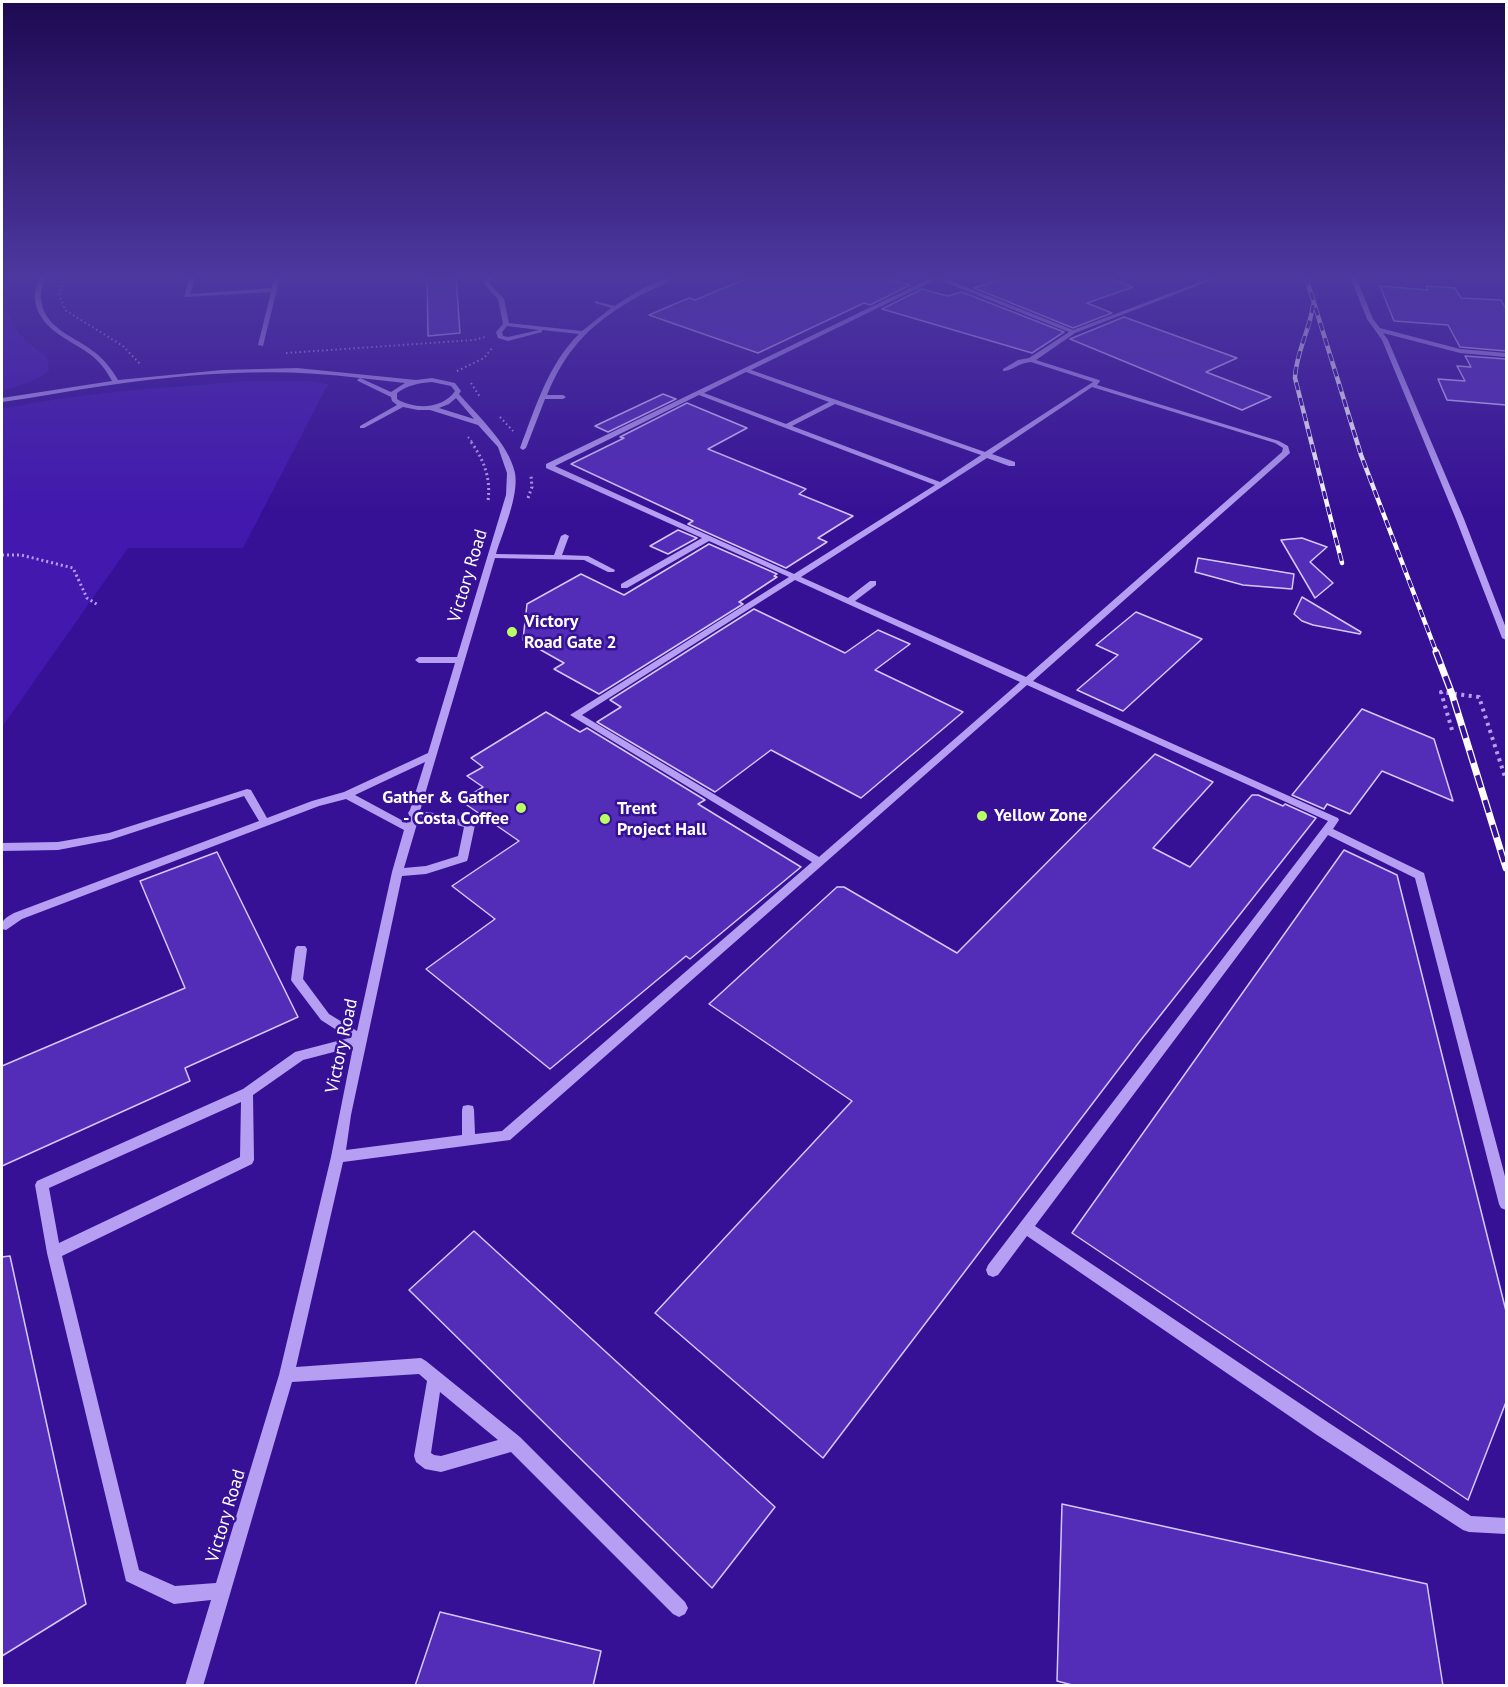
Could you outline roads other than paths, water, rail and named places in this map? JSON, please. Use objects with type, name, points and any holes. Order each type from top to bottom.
[{"type":"street","points":[[97,356],[112,371],[115,381]]},
{"type":"street","points":[[523,448],[535,411],[543,401],[555,370],[566,356]]},
{"type":"street","points":[[775,356],[549,466],[1334,820],[993,1270]]},
{"type":"street","points":[[1031,360],[1037,356]]},
{"type":"street","points":[[1391,356],[1460,519],[1506,638]]},
{"type":"street","points":[[820,862],[575,715],[941,484],[1097,381],[1031,360],[1020,361],[1005,370]]},
{"type":"street","points":[[2,400],[115,381],[256,370],[298,370],[415,382]]},
{"type":"street","points":[[746,370],[1012,464]]},
{"type":"street","points":[[354,377],[393,396],[394,400],[402,405],[428,407],[480,423]]},
{"type":"street","name":"Victory Road","points":[[194,1686],[287,1375],[339,1157],[397,872],[430,756],[494,556],[510,495],[511,473],[501,447],[457,395],[457,388],[448,382],[432,380],[415,382]]},
{"type":"street","points":[[393,396],[399,388],[415,382]]},
{"type":"street","points":[[339,1157],[505,1136],[1286,453],[1286,447],[1277,442],[1091,386]]},
{"type":"street","points":[[699,393],[941,484]]},
{"type":"street","points":[[428,407],[446,403],[457,395]]},
{"type":"street","points":[[543,401],[563,397]]},
{"type":"street","points":[[787,426],[835,401]]},
{"type":"street","points":[[362,427],[402,405]]},
{"type":"street","points":[[557,557],[565,536]]},
{"type":"street","points":[[624,586],[708,538]]},
{"type":"street","points":[[494,556],[585,558],[611,570]]},
{"type":"street","points":[[849,601],[873,583]]},
{"type":"street","points":[[419,660],[461,660]]},
{"type":"street","points":[[6,926],[9,921],[18,916],[316,803],[347,795],[430,756]]},
{"type":"street","points":[[2,847],[58,846],[110,836],[248,792],[265,823]]},
{"type":"street","points":[[347,795],[410,829]]},
{"type":"street","points":[[397,872],[426,870],[463,858],[470,825],[440,816],[413,813]]},
{"type":"street","points":[[1327,831],[1420,876],[1506,1204]]},
{"type":"street","points":[[301,949],[297,980],[325,1017],[362,1040]]},
{"type":"street","points":[[222,1591],[174,1595],[132,1575],[54,1253],[42,1185],[247,1093],[299,1056],[362,1040]]},
{"type":"street","points":[[54,1253],[247,1160],[247,1093]]},
{"type":"street","points":[[468,1110],[469,1140]]},
{"type":"street","points":[[1026,1227],[1323,1429],[1469,1524],[1506,1526]]},
{"type":"street","points":[[287,1375],[421,1366],[514,1443],[679,1608]]},
{"type":"street","points":[[435,1378],[422,1456],[431,1463],[441,1464],[514,1443]]},
{"type":"railway","points":[[1299,356],[1295,378],[1342,563]]},
{"type":"railway","points":[[1330,356],[1361,455],[1437,654]]},
{"type":"railway","points":[[1436,652],[1452,694],[1506,868]]},
{"type":"place","name":"Victory Road Gate 2","points":[[512,632]]},
{"type":"place","name":"Gather & Gather - Costa Coffee","points":[[521,808]]},
{"type":"place","name":"Yellow Zone","points":[[982,816]]},
{"type":"place","name":"Trent Project Hall","points":[[605,819]]}]
